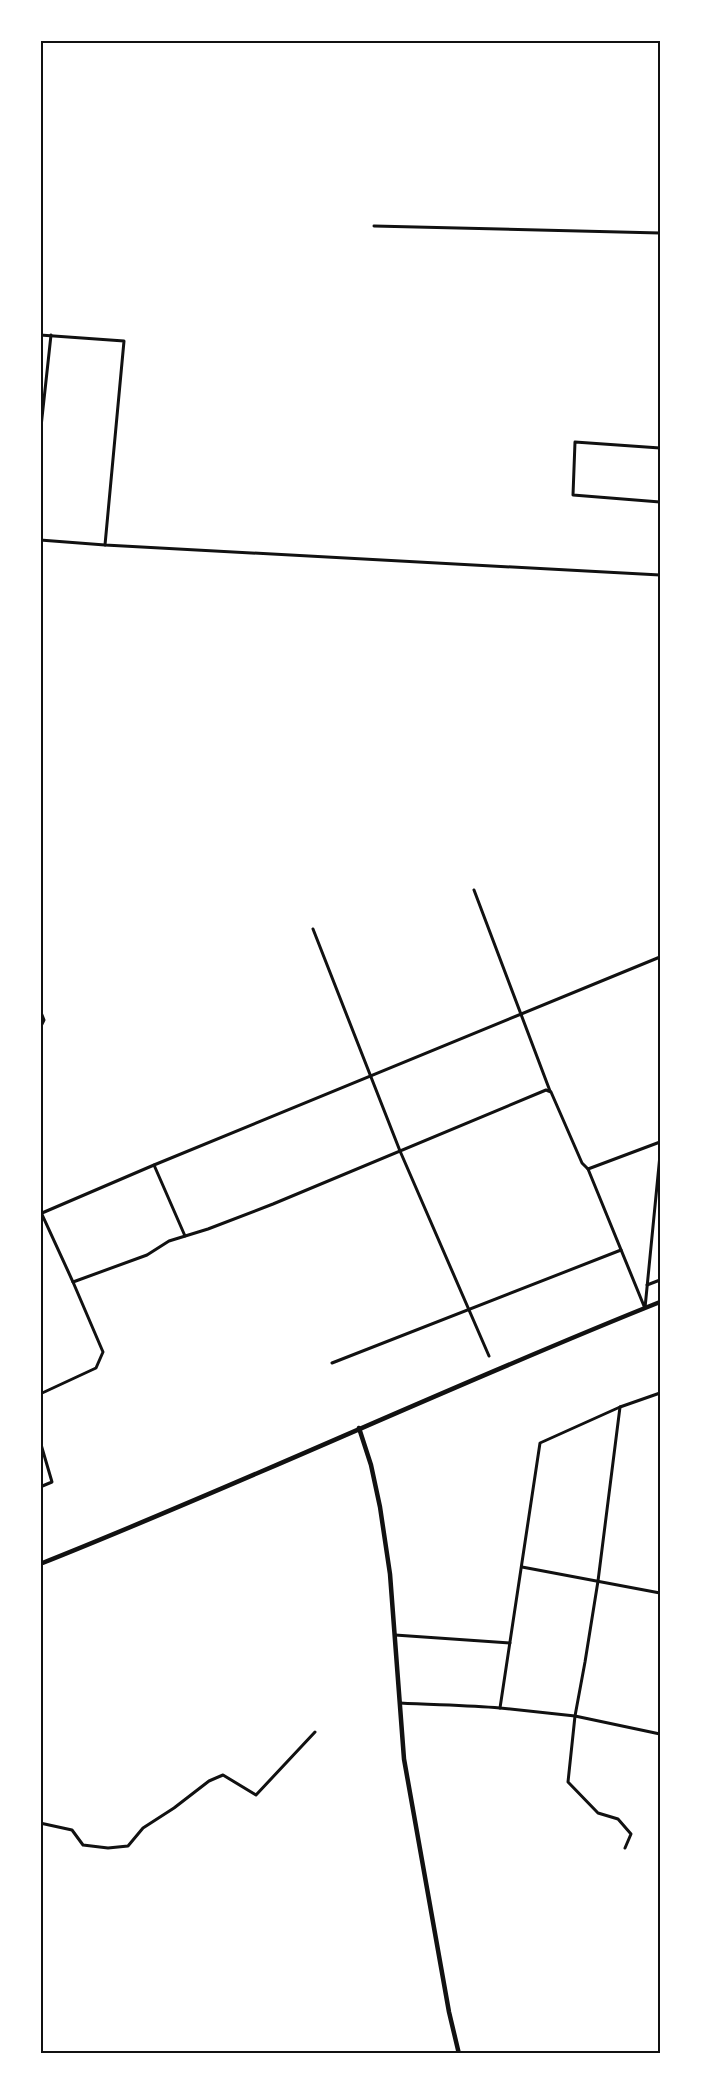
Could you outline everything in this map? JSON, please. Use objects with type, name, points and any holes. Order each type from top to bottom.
[{"type":"main road","points":[[40,1564],[111,1536],[359,1428],[660,1302]]},
{"type":"main road","points":[[359,1428],[371,1465],[380,1507],[390,1574],[404,1759],[449,2012],[459,2054]]},
{"type":"street","points":[[374,226],[660,233]]},
{"type":"street","points":[[40,334],[124,341],[105,545]]},
{"type":"street","points":[[40,436],[51,335]]},
{"type":"street","points":[[660,448],[575,442],[573,495],[660,501]]},
{"type":"street","points":[[40,540],[660,575]]},
{"type":"street","points":[[474,890],[551,1092],[582,1163],[588,1169],[645,1308]]},
{"type":"street","points":[[313,929],[400,1151],[489,1356]]},
{"type":"street","points":[[40,1394],[96,1368],[103,1356],[41,1211],[660,957]]},
{"type":"street","points":[[40,1010],[44,1020],[40,1028]]},
{"type":"street","points":[[72,1282],[147,1255],[169,1241],[262,1208],[546,1090],[551,1092]]},
{"type":"street","points":[[588,1169],[660,1142]]},
{"type":"street","points":[[645,1308],[660,1155]]},
{"type":"street","points":[[154,1165],[185,1236]]},
{"type":"street","points":[[332,1363],[621,1250]]},
{"type":"street","points":[[647,1285],[660,1280]]},
{"type":"street","points":[[500,1708],[540,1443],[620,1407],[660,1393]]},
{"type":"street","points":[[620,1407],[598,1581],[574,1716],[568,1782],[598,1814],[618,1819],[631,1834],[625,1848]]},
{"type":"street","points":[[40,1441],[52,1482],[40,1487]]},
{"type":"street","points":[[522,1567],[660,1593]]},
{"type":"street","points":[[394,1635],[510,1643]]},
{"type":"street","points":[[399,1703],[455,1706],[465,1704],[574,1716],[660,1734]]},
{"type":"street","points":[[40,1823],[72,1830],[83,1845],[108,1848],[128,1846],[143,1828],[209,1781],[223,1775],[256,1795],[315,1732]]}]
